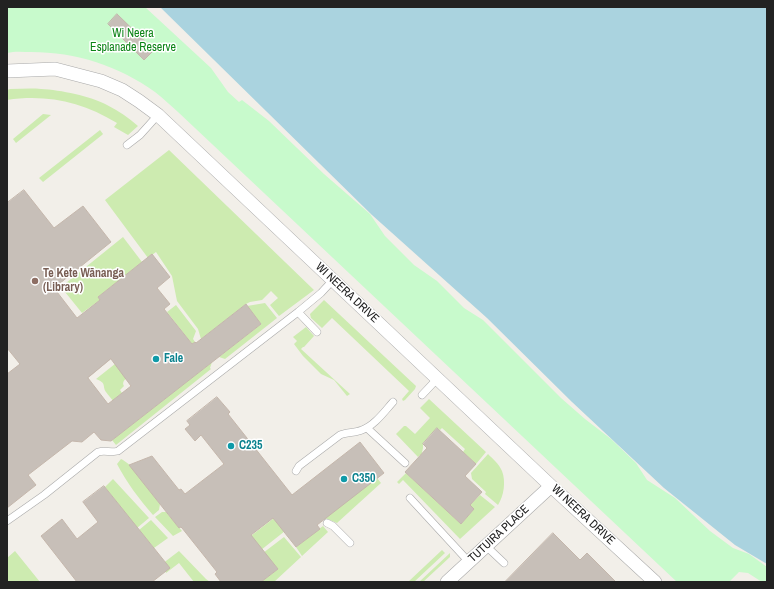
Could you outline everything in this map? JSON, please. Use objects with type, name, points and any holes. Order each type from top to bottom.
[{"type":"street","name":"WI NEERA DRIVE","points":[[7,71],[54,69],[101,80],[122,90],[158,115],[551,486],[655,582]]},
{"type":"street","name":"TUTUIRA PLACE","points":[[448,582],[551,486]]},
{"type":"lane","points":[[127,144],[140,135],[158,115]]},
{"type":"lane","points":[[7,521],[44,495],[98,452],[118,451],[298,312],[321,293],[333,280]]},
{"type":"lane","points":[[298,312],[317,332]]},
{"type":"lane","points":[[422,395],[438,378]]},
{"type":"lane","points":[[296,471],[299,466],[340,435],[367,428],[378,419],[393,402]]},
{"type":"lane","points":[[367,428],[405,463]]},
{"type":"lane","points":[[410,498],[470,562]]},
{"type":"lane","points":[[327,524],[332,526],[350,543]]},
{"type":"lane","points":[[486,546],[504,564]]},
{"type":"green space","name":"Wi Neera Esplanade Reserve","points":[[7,7],[145,7],[211,68],[228,92],[239,102],[242,100],[269,121],[324,174],[370,214],[385,236],[414,265],[437,281],[464,308],[483,320],[561,398],[611,439],[636,463],[647,480],[675,498],[710,531],[733,548],[749,554],[767,567],[767,582],[762,582],[748,573],[739,572],[729,582],[677,582],[158,94],[127,75],[96,62],[48,53],[7,53]]},
{"type":"green space","points":[[7,90],[49,90],[84,96],[111,107],[138,126],[128,135],[114,127],[117,123],[104,116],[64,101],[36,98],[7,100]]},
{"type":"green space","points":[[43,114],[51,115],[16,143],[13,139]]},
{"type":"green space","points":[[100,130],[103,134],[102,135],[43,182],[39,178]]},
{"type":"green space","points":[[169,150],[314,290],[279,316],[270,305],[278,298],[271,291],[262,300],[246,304],[201,339],[198,329],[177,301],[172,276],[156,252],[148,258],[105,200]]},
{"type":"green space","points":[[123,237],[142,262],[98,297],[100,300],[82,313],[61,287]]},
{"type":"green space","points":[[324,300],[416,386],[405,400],[403,401],[402,399],[409,391],[332,318],[322,328],[311,318],[310,314]]},
{"type":"green space","points":[[265,303],[277,318],[225,359],[219,357],[261,324],[247,306]]},
{"type":"green space","points":[[176,305],[196,331],[193,339],[195,342],[192,344],[167,312]]},
{"type":"green space","points":[[306,327],[314,336],[301,349],[350,394],[347,396],[334,380],[321,374],[303,356],[294,344],[297,341],[293,337]]},
{"type":"green space","points":[[130,352],[126,379],[123,384],[124,386],[120,390],[122,393],[113,401],[106,392],[103,383],[96,379]]},
{"type":"green space","points":[[212,362],[211,369],[116,445],[112,440]]},
{"type":"green space","points":[[429,399],[486,452],[476,464],[463,452],[465,449],[442,428],[440,430],[437,428],[423,443],[421,457],[420,455],[418,457],[396,434],[404,426],[406,426],[415,434],[430,418],[420,408]]},
{"type":"green space","points":[[488,454],[499,466],[504,479],[502,497],[498,505],[485,494],[486,492],[472,479],[471,473]]},
{"type":"green space","points":[[121,459],[130,465],[160,504],[159,510],[153,515],[134,491],[117,464]]},
{"type":"green space","points":[[406,473],[461,524],[474,509],[470,505],[480,495],[495,507],[460,539],[403,480],[399,484],[397,482]]},
{"type":"green space","points":[[377,478],[381,483],[337,523],[320,516]]},
{"type":"green space","points":[[113,479],[149,518],[137,528],[105,487]]},
{"type":"green space","points":[[162,512],[166,512],[182,531],[173,536],[155,517]]},
{"type":"green space","points":[[274,518],[285,531],[261,550],[243,542]]},
{"type":"green space","points":[[151,520],[168,538],[154,548],[139,530]]},
{"type":"green space","points":[[323,526],[328,532],[302,556],[296,547]]},
{"type":"green space","points":[[284,537],[301,557],[274,582],[261,582],[278,569],[263,553]]},
{"type":"green space","points":[[442,550],[445,553],[414,582],[408,582]]},
{"type":"green space","points":[[15,551],[40,582],[7,582],[7,558]]},
{"type":"green space","points":[[179,551],[210,582],[194,582],[179,563],[166,573],[162,564]]},
{"type":"green space","points":[[450,553],[450,557],[423,582],[419,582]]},
{"type":"water","points":[[160,7],[767,7],[767,564],[735,545],[664,488],[572,402],[487,318],[372,215]]},
{"type":"building","points":[[117,14],[154,50],[144,60],[108,24]]},
{"type":"building","points":[[24,190],[54,228],[83,206],[111,242],[54,288],[77,318],[100,300],[98,297],[152,254],[170,277],[157,288],[170,304],[164,309],[192,344],[195,342],[196,343],[246,304],[261,324],[111,441],[101,440],[94,432],[82,442],[72,441],[28,475],[36,485],[7,508],[7,374],[20,364],[7,348],[7,203]],"holes":[[[111,359],[131,386],[108,404],[88,378]]]},
{"type":"building","points":[[217,397],[230,412],[228,414],[292,495],[360,442],[384,473],[317,525],[320,529],[296,547],[273,518],[251,535],[278,569],[261,582],[221,582],[215,574],[217,572],[182,528],[179,528],[129,465],[152,456],[179,490],[181,489],[185,494],[224,464],[201,435],[195,441],[185,429],[190,425],[187,421]]},
{"type":"building","points":[[437,428],[476,464],[465,476],[482,492],[470,505],[474,509],[461,524],[405,472],[427,448],[423,444]]},
{"type":"building","points":[[104,486],[170,568],[152,582],[77,582],[41,536],[62,519],[77,539],[98,522],[83,502]]},
{"type":"building","points":[[553,533],[580,560],[587,553],[616,582],[505,582]]},
{"type":"place","name":"Te Kete Wānanga (Library)","points":[[35,281]]},
{"type":"place","name":"Fale","points":[[156,359]]},
{"type":"place","name":"C235","points":[[231,446]]},
{"type":"place","name":"C350","points":[[344,479]]}]
